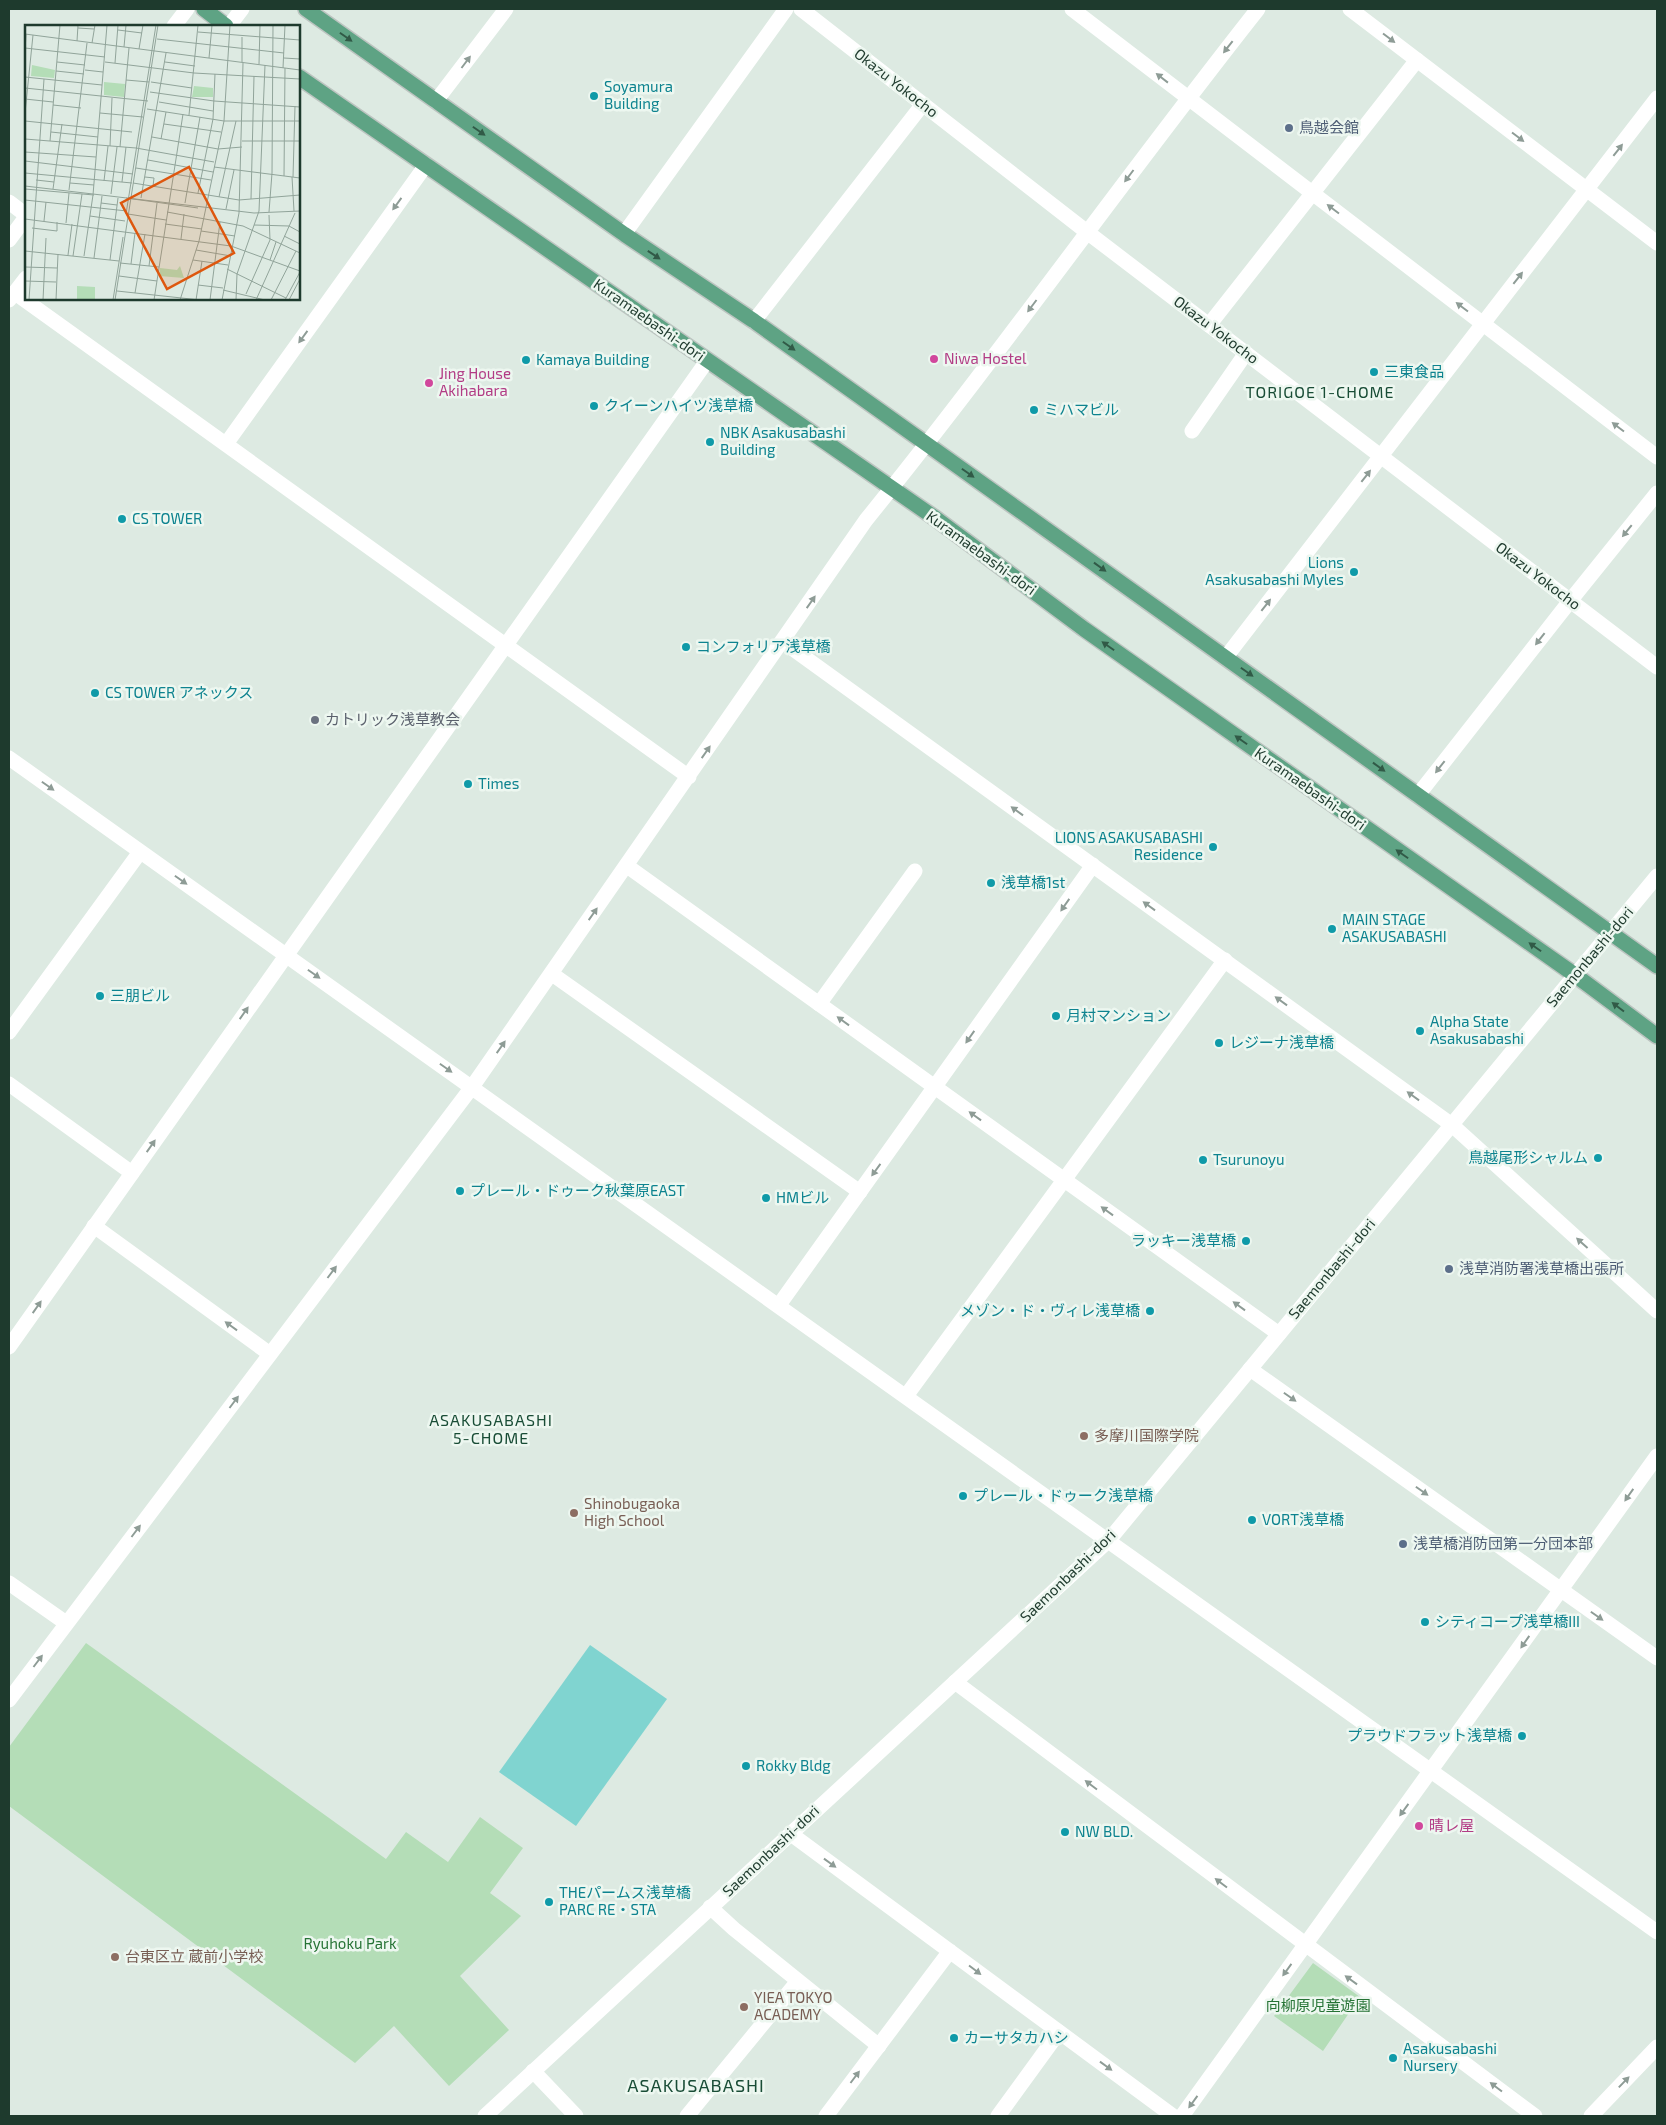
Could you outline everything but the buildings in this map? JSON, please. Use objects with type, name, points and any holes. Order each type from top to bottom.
[{"type":"main road","points":[[204,9],[227,25]]},
{"type":"main road","points":[[306,9],[624,234],[754,321],[1657,966]]},
{"type":"main road","name":"Kuramaebashi-dori","points":[[300,78],[892,489],[1092,635],[1575,975],[1657,1036]]},
{"type":"street","points":[[175,25],[187,9]]},
{"type":"street","points":[[229,25],[242,9]]},
{"type":"street","points":[[436,101],[506,9]]},
{"type":"street","points":[[624,234],[786,9]]},
{"type":"street","name":"Okazu Yokocho","points":[[801,9],[1088,232],[1657,667]]},
{"type":"street","points":[[1072,9],[1657,457]]},
{"type":"street","points":[[9,1700],[472,1087],[866,520],[928,445],[1188,98],[1258,9]]},
{"type":"street","points":[[1350,9],[1657,243]]},
{"type":"street","points":[[1209,325],[1417,60]]},
{"type":"street","points":[[1226,657],[1657,98]]},
{"type":"street","points":[[754,321],[923,104]]},
{"type":"street","points":[[226,444],[426,165]]},
{"type":"street","points":[[9,202],[25,215]]},
{"type":"street","points":[[9,240],[25,217]]},
{"type":"street","points":[[25,279],[12,296],[226,444],[689,777]]},
{"type":"street","points":[[1192,431],[1246,353]]},
{"type":"street","points":[[9,1347],[285,954],[708,361]]},
{"type":"street","points":[[1418,795],[1657,493]]},
{"type":"street","points":[[782,642],[1452,1125],[1657,1311]]},
{"type":"street","points":[[9,758],[1657,1932]]},
{"type":"street","points":[[9,1032],[140,852]]},
{"type":"street","points":[[779,1305],[1093,865]]},
{"type":"street","points":[[627,866],[1279,1334]]},
{"type":"street","points":[[820,1004],[914,872]]},
{"type":"street","name":"Saemonbashi-dori","points":[[484,2116],[1109,1540],[1657,876]]},
{"type":"street","points":[[906,1396],[1225,960]]},
{"type":"street","points":[[552,974],[860,1192]]},
{"type":"street","points":[[9,1084],[132,1173]]},
{"type":"street","points":[[94,1226],[270,1354]]},
{"type":"street","points":[[1250,1368],[1657,1658]]},
{"type":"street","points":[[1182,2116],[1657,1456]]},
{"type":"street","points":[[9,1583],[66,1623]]},
{"type":"street","points":[[955,1682],[1304,1946],[1535,2116]]},
{"type":"street","points":[[790,1834],[1174,2116]]},
{"type":"street","points":[[710,1907],[734,1930],[879,2046]]},
{"type":"street","points":[[826,2116],[950,1951]]},
{"type":"street","points":[[687,2116],[798,1981]]},
{"type":"street","points":[[998,2116],[1059,2032]]},
{"type":"street","points":[[1591,2116],[1657,2047]]},
{"type":"street","points":[[533,2071],[576,2116]]},
{"type":"green space","name":"Ryuhoku Park","points":[[86,1643],[386,1859],[406,1832],[448,1862],[480,1817],[523,1848],[490,1893],[521,1916],[460,1976],[509,2030],[449,2086],[394,2026],[355,2063],[9,1806],[9,1747]]},
{"type":"green space","name":"向柳原児童遊園","points":[[1313,1963],[1360,1997],[1323,2051],[1274,2016]]},
{"type":"water","points":[[590,1645],[667,1699],[576,1826],[499,1772]]},
{"type":"place","name":"Soyamura Building","points":[[594,96]]},
{"type":"place","name":"鳥越会館","points":[[1289,128]]},
{"type":"place","name":"Niwa Hostel","points":[[934,359]]},
{"type":"place","name":"Kamaya Building","points":[[526,360]]},
{"type":"place","name":"三東食品","points":[[1374,372]]},
{"type":"place","name":"Jing House Akihabara","points":[[429,383]]},
{"type":"place","name":"クイーンハイツ浅草橋","points":[[594,406]]},
{"type":"place","name":"ミハマビル","points":[[1034,410]]},
{"type":"place","name":"NBK Asakusabashi Building","points":[[710,442]]},
{"type":"place","name":"CS TOWER","points":[[122,519]]},
{"type":"place","name":"Lions Asakusabashi Myles","points":[[1354,572]]},
{"type":"place","name":"コンフォリア浅草橋","points":[[686,647]]},
{"type":"place","name":"CS TOWER アネックス","points":[[95,693]]},
{"type":"place","name":"カトリック浅草教会","points":[[315,720]]},
{"type":"place","name":"Times","points":[[468,784]]},
{"type":"place","name":"LIONS ASAKUSABASHI Residence","points":[[1213,847]]},
{"type":"place","name":"浅草橋1st","points":[[991,883]]},
{"type":"place","name":"MAIN STAGE ASAKUSABASHI","points":[[1332,929]]},
{"type":"place","name":"三朋ビル","points":[[100,996]]},
{"type":"place","name":"月村マンション","points":[[1056,1016]]},
{"type":"place","name":"Alpha State Asakusabashi","points":[[1420,1031]]},
{"type":"place","name":"レジーナ浅草橋","points":[[1219,1043]]},
{"type":"place","name":"鳥越尾形シャルム","points":[[1598,1158]]},
{"type":"place","name":"Tsurunoyu","points":[[1203,1160]]},
{"type":"place","name":"プレール・ドゥーク秋葉原EAST","points":[[460,1191]]},
{"type":"place","name":"HMビル","points":[[766,1198]]},
{"type":"place","name":"ラッキー浅草橋","points":[[1246,1241]]},
{"type":"place","name":"浅草消防署浅草橋出張所","points":[[1449,1269]]},
{"type":"place","name":"メゾン・ド・ヴィレ浅草橋","points":[[1150,1311]]},
{"type":"place","name":"多摩川国際学院","points":[[1084,1436]]},
{"type":"place","name":"プレール・ドゥーク浅草橋","points":[[963,1496]]},
{"type":"place","name":"Shinobugaoka High School","points":[[574,1513]]},
{"type":"place","name":"VORT浅草橋","points":[[1252,1520]]},
{"type":"place","name":"浅草橋消防団第一分団本部","points":[[1403,1544]]},
{"type":"place","name":"シティコープ浅草橋III","points":[[1425,1622]]},
{"type":"place","name":"プラウドフラット浅草橋","points":[[1522,1736]]},
{"type":"place","name":"Rokky Bldg","points":[[746,1766]]},
{"type":"place","name":"晴レ屋","points":[[1419,1826]]},
{"type":"place","name":"NW BLD.","points":[[1065,1832]]},
{"type":"place","name":"THEパームス浅草橋 PARC RE・STA","points":[[549,1902]]},
{"type":"place","name":"台東区立 蔵前小学校","points":[[115,1957]]},
{"type":"place","name":"YIEA TOKYO ACADEMY","points":[[744,2007]]},
{"type":"place","name":"カーサタカハシ","points":[[954,2038]]},
{"type":"place","name":"Asakusabashi Nursery","points":[[1393,2058]]},
{"type":"district","name":"TORIGOE 1-CHOME","points":[[1320,392]]},
{"type":"district","name":"ASAKUSABASHI 5-CHOME","points":[[491,1429]]},
{"type":"district","name":"ASAKUSABASHI","points":[[696,2086]]}]
